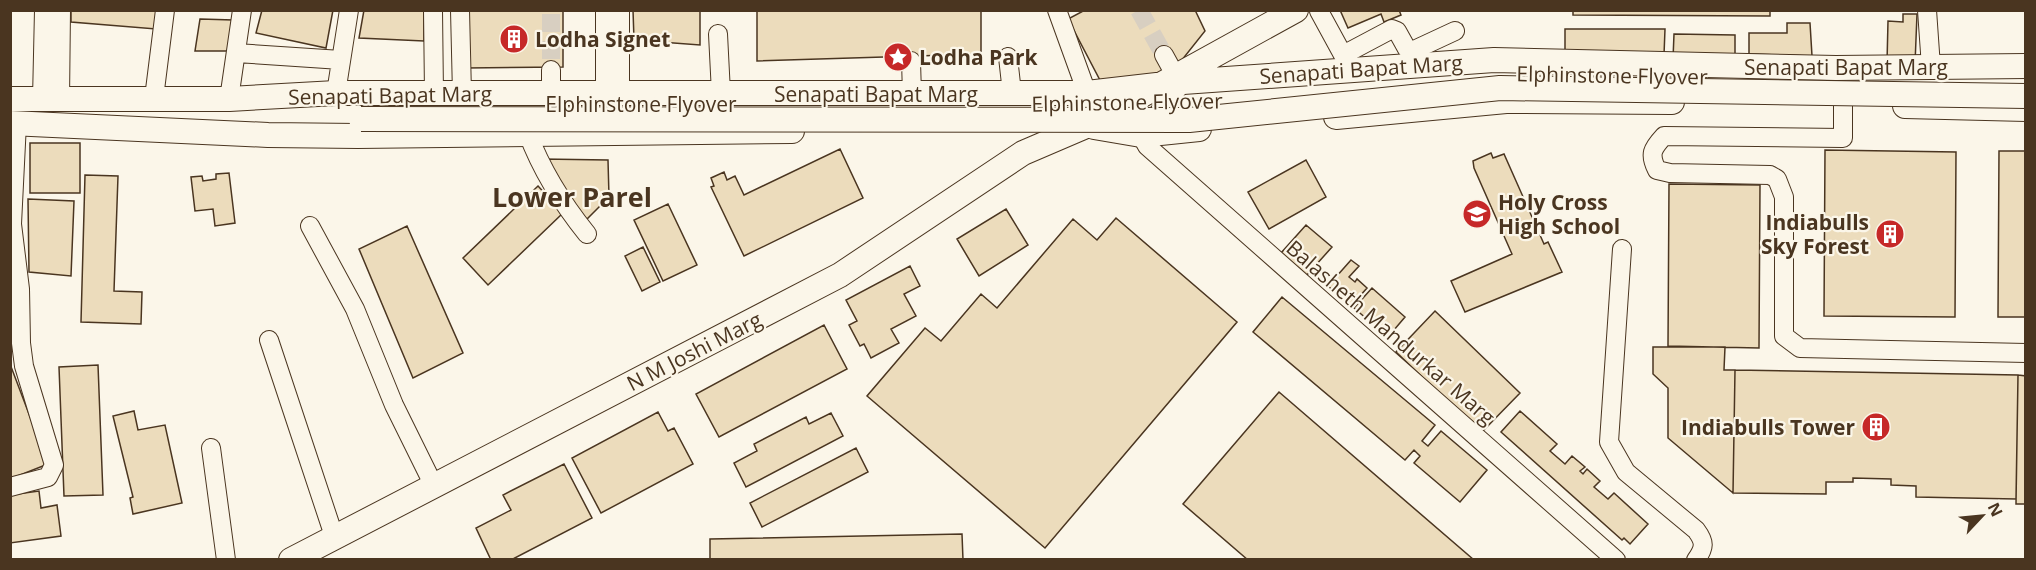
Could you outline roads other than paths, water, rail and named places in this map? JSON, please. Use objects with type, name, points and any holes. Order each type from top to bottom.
[{"type":"main road","points":[[1169,74],[1296,10]]},
{"type":"main road","name":"Senapati Bapat Marg","points":[[229,99],[336,93],[462,94],[551,82],[612,94],[1087,93],[1169,74],[1494,60],[1836,68],[2025,66]]},
{"type":"main road","name":"Elphinstone Flyover","points":[[282,122],[368,104],[1190,104],[1497,72],[2025,83]]},
{"type":"main road","name":"N M Joshi Marg","points":[[291,560],[840,275],[1023,153],[1086,126],[1169,74]]},
{"type":"main road","name":"Elphinstone Flyover","points":[[229,99],[282,122],[361,119],[1189,120],[1500,88],[2025,96]]},
{"type":"main road","points":[[1012,93],[1016,129],[1026,139],[1023,153]]},
{"type":"main road","points":[[10,99],[229,99]]},
{"type":"main road","name":"Senapati Bapat Marg","points":[[282,122],[528,134],[1016,129],[1086,126],[1141,135],[1506,101],[1843,104],[2025,109]]},
{"type":"main road","points":[[14,123],[282,122]]},
{"type":"street","points":[[44,10],[53,50]]},
{"type":"street","points":[[51,100],[53,50],[62,10]]},
{"type":"street","points":[[154,98],[165,10]]},
{"type":"street","points":[[229,99],[242,10]]},
{"type":"street","points":[[336,93],[349,10]]},
{"type":"street","points":[[433,10],[434,94]]},
{"type":"street","points":[[460,10],[462,94]]},
{"type":"street","points":[[605,10],[612,94]]},
{"type":"street","points":[[612,94],[620,10]]},
{"type":"street","points":[[1057,10],[1087,93],[1086,126]]},
{"type":"street","points":[[1927,10],[1931,67]]},
{"type":"street","points":[[1319,11],[1343,55],[1392,29],[1397,31],[1407,50],[1412,51],[1455,31]]},
{"type":"street","points":[[718,34],[721,93]]},
{"type":"street","points":[[236,53],[341,60]]},
{"type":"street","points":[[1008,57],[1012,93]]},
{"type":"street","points":[[906,61],[907,94]]},
{"type":"street","points":[[1141,135],[1169,74]]},
{"type":"street","points":[[1843,104],[1843,138],[1664,136],[1652,149],[1651,158],[1657,170],[1670,173],[1770,175],[1777,179],[1784,197],[1784,336],[1800,348],[2025,353]]},
{"type":"street","points":[[10,487],[48,477],[54,465],[24,366],[15,291],[12,224],[14,123]]},
{"type":"street","points":[[528,134],[543,170],[567,210],[587,234]]},
{"type":"street","name":"Balasheth Mandurkar Marg","points":[[1141,135],[1147,146],[1616,560]]},
{"type":"street","points":[[310,226],[355,309],[394,405],[434,486]]},
{"type":"street","points":[[1622,249],[1609,442],[1626,472],[1696,530],[1704,542],[1704,549],[1696,560]]},
{"type":"street","points":[[269,340],[334,536]]},
{"type":"street","points":[[211,447],[226,560]]},
{"type":"tunnel","points":[[1139,10],[1164,55]]},
{"type":"tunnel","points":[[551,14],[551,70]]},
{"type":"place","name":"Lodha Signet","points":[[514,39]]},
{"type":"place","name":"Lodha Park","points":[[898,57]]},
{"type":"place","name":"Holy Cross High School","points":[[1477,214]]},
{"type":"place","name":"Indiabulls Sky Forest","points":[[1890,234]]},
{"type":"place","name":"Indiabulls Tower","points":[[1876,427]]},
{"type":"district","name":"Lower Parel","points":[[572,196]]}]
